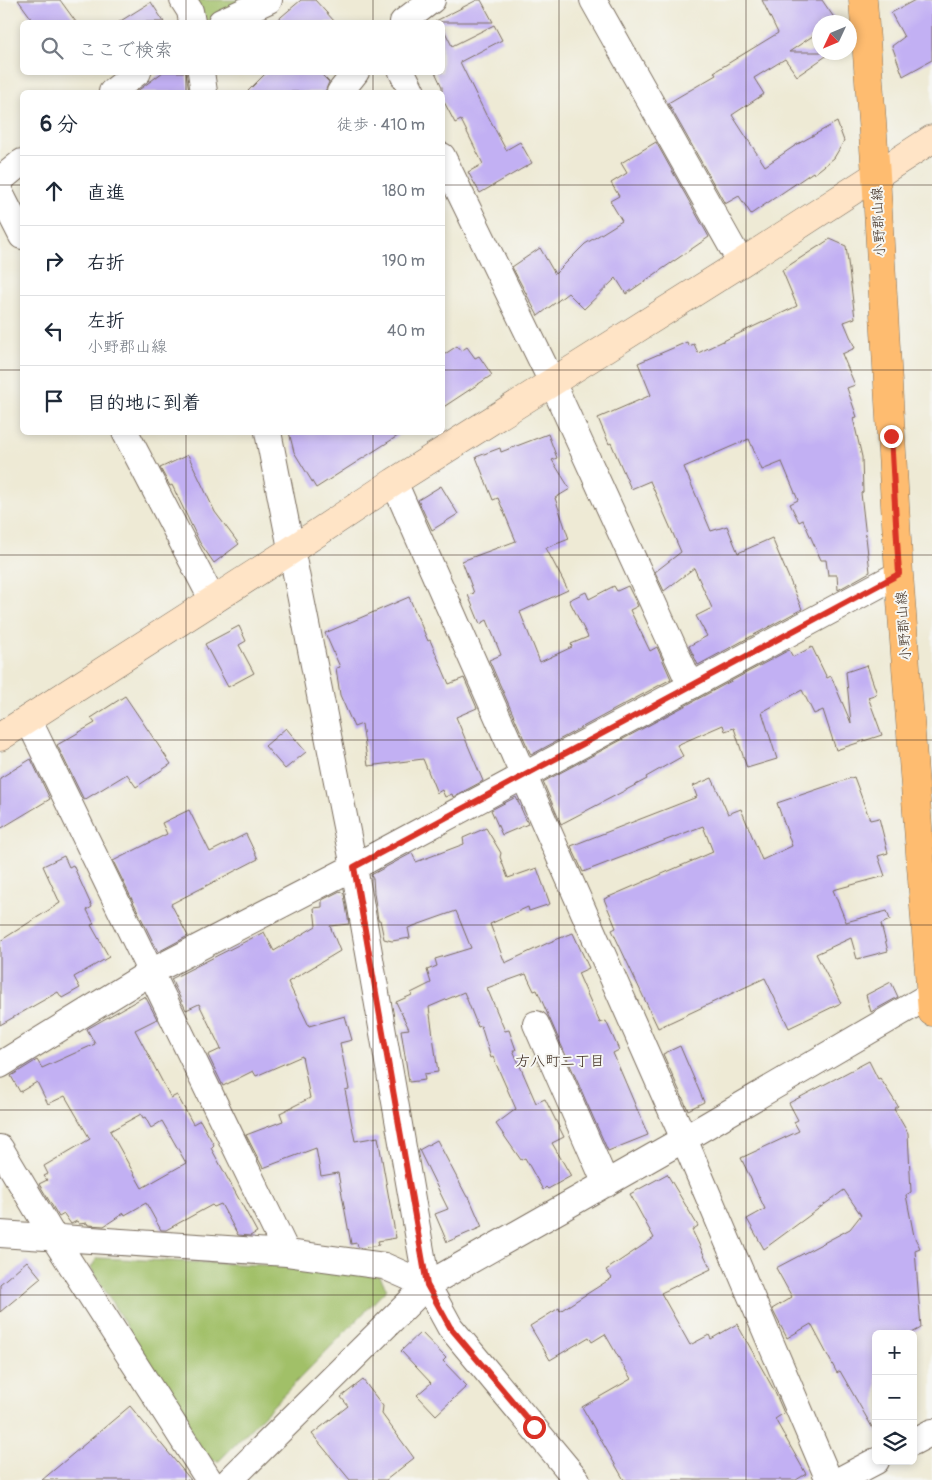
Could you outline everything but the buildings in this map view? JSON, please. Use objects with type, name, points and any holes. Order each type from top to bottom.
[{"type":"main road","name":"小野郡山線","points":[[863,0],[876,175],[899,574],[932,1000]]},
{"type":"street","points":[[182,0],[190,11],[192,20]]},
{"type":"street","points":[[225,20],[269,0]]},
{"type":"street","points":[[406,20],[432,0]]},
{"type":"street","points":[[593,0],[741,263]]},
{"type":"street","points":[[115,90],[134,75]]},
{"type":"street","points":[[201,75],[204,90]]},
{"type":"street","points":[[342,90],[354,75]]},
{"type":"street","points":[[404,75],[411,90]]},
{"type":"street","points":[[0,737],[213,601],[394,482],[741,263],[932,139]]},
{"type":"street","points":[[445,162],[552,382],[692,686]]},
{"type":"street","points":[[0,180],[20,164]]},
{"type":"street","points":[[0,193],[20,232]]},
{"type":"street","points":[[127,435],[213,601]]},
{"type":"street","points":[[269,435],[354,867],[427,1285],[450,1327],[577,1480]]},
{"type":"street","points":[[394,482],[684,1139],[829,1480]]},
{"type":"street","points":[[0,1064],[151,972],[354,867],[899,574]]},
{"type":"street","points":[[28,719],[287,1253]]},
{"type":"street","points":[[230,1480],[427,1285],[932,1000]]},
{"type":"street","points":[[536,1024],[606,1184]]},
{"type":"street","points":[[0,1148],[54,1238],[209,1480]]},
{"type":"street","points":[[0,1234],[287,1253],[384,1266],[427,1285]]},
{"type":"street","points":[[917,1440],[932,1432]]},
{"type":"street","points":[[840,1480],[872,1463]]},
{"type":"green space","points":[[193,0],[255,0],[210,20],[204,20]]},
{"type":"green space","points":[[97,1258],[376,1270],[387,1289],[219,1461],[208,1460],[91,1268]]},
{"type":"district","name":"方八町二丁目","points":[[560,1061]]},
{"type":"route","points":[[534,1427],[450,1327],[427,1285],[354,867],[899,574],[891,436]]}]
